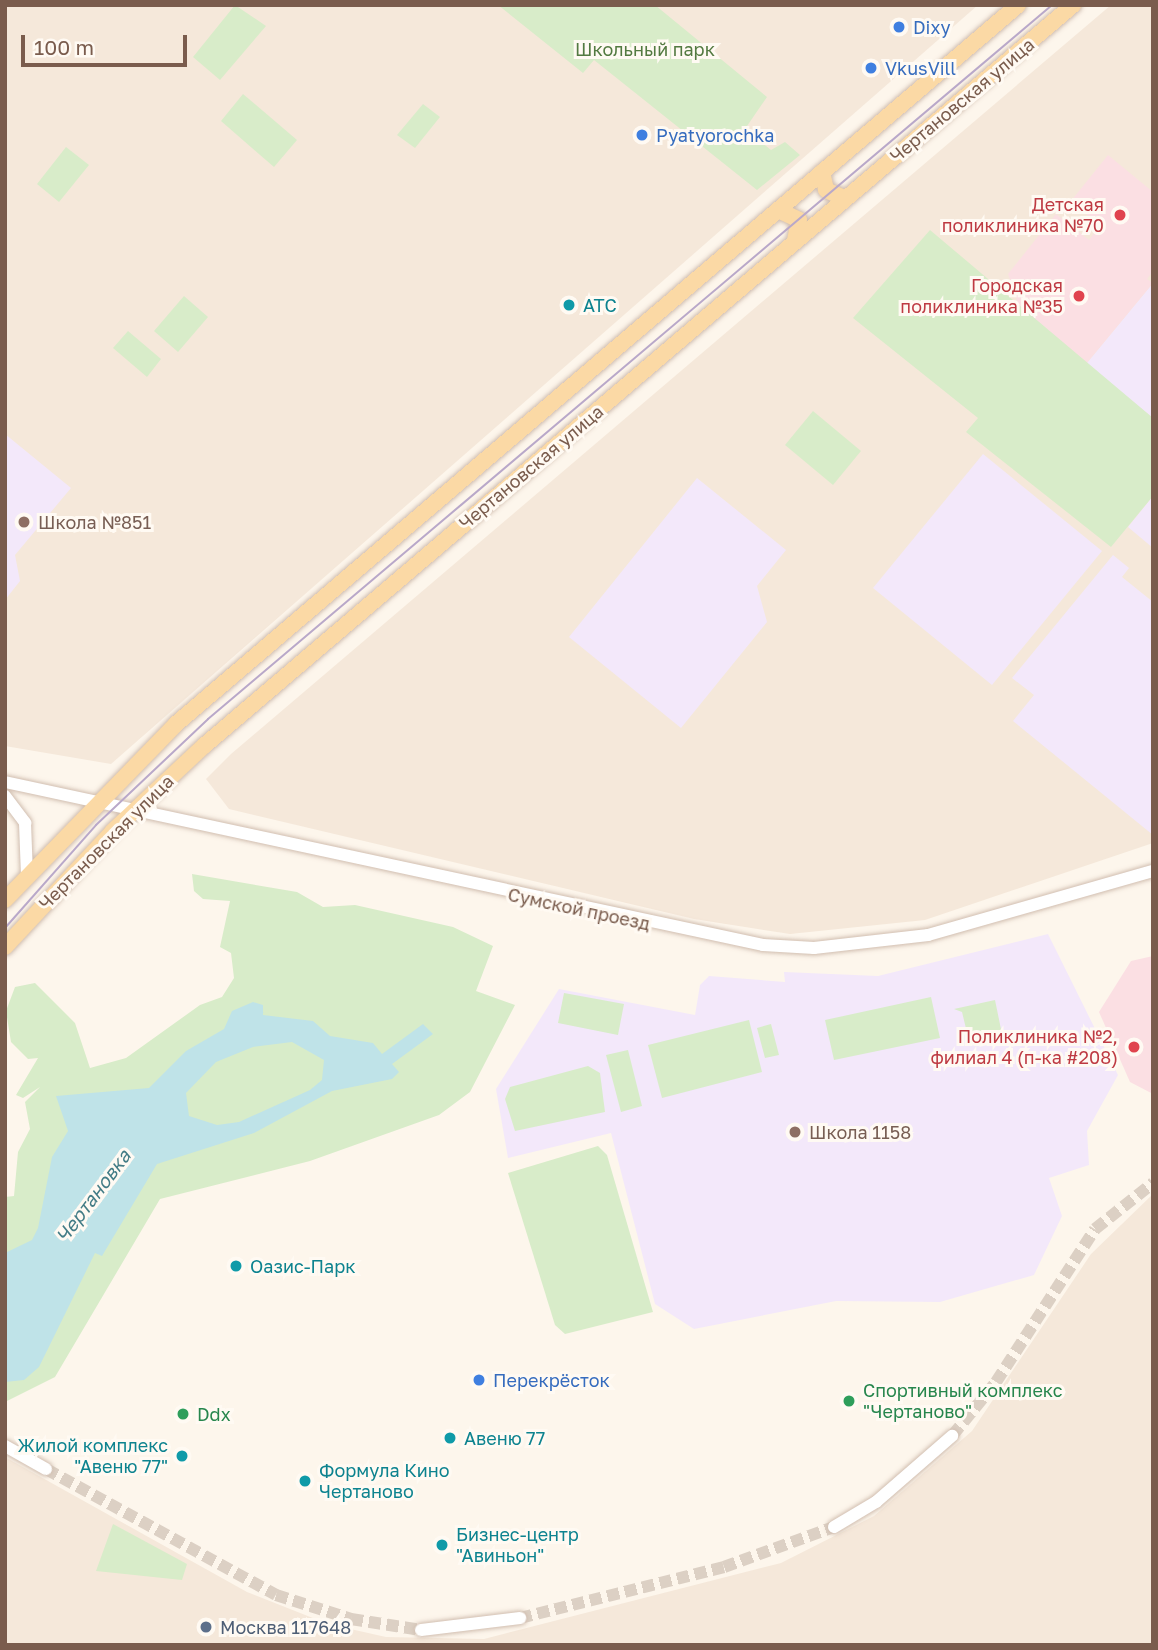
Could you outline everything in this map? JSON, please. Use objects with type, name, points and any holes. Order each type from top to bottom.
[{"type":"main road","name":"Чертановская улица","points":[[5,900],[95,802],[176,724],[1018,5]]},
{"type":"main road","name":"Чертановская улица","points":[[5,947],[133,811],[795,240],[1073,5]]},
{"type":"main road","points":[[822,172],[826,190],[844,198]]},
{"type":"main road","points":[[778,211],[799,220],[795,240]]},
{"type":"street","name":"Сумской проезд","points":[[5,782],[570,908],[783,947],[928,935],[1153,871]]},
{"type":"street","points":[[5,796],[25,823],[27,876]]},
{"type":"street","points":[[834,1527],[876,1502],[952,1436]]},
{"type":"street","points":[[5,1446],[46,1469]]},
{"type":"street","points":[[421,1630],[520,1618]]},
{"type":"shaded area","points":[[5,5],[978,5],[111,764],[5,746]]},
{"type":"shaded area","points":[[1111,5],[1153,5],[1153,843],[925,920],[790,934],[694,919],[229,809],[206,779],[231,754]]},
{"type":"shaded area","name":"Городская поликлиника №35","points":[[1108,155],[1153,192],[1153,271],[1147,279],[1153,283],[1086,364],[1020,309],[1008,274],[1056,214],[1089,240],[1100,226],[1071,201]]},
{"type":"shaded area","points":[[1153,283],[1153,418],[1086,364]]},
{"type":"shaded area","name":"Школа №851","points":[[5,434],[71,488],[15,555],[20,581],[5,600]]},
{"type":"shaded area","points":[[983,454],[1102,551],[992,685],[873,588]]},
{"type":"shaded area","points":[[697,478],[786,550],[757,586],[767,622],[681,728],[569,637]]},
{"type":"shaded area","points":[[1153,496],[1153,548],[1128,527]]},
{"type":"shaded area","points":[[1113,555],[1129,568],[1122,577],[1153,602],[1153,835],[1013,721],[1034,695],[1012,678]]},
{"type":"shaded area","name":"Школа 1158","points":[[1048,934],[1118,1075],[1087,1131],[1089,1165],[1049,1178],[1062,1216],[1034,1275],[940,1302],[836,1301],[694,1329],[655,1304],[611,1133],[508,1158],[496,1089],[559,989],[695,1015],[700,985],[709,976],[785,982],[784,972],[878,976]]},
{"type":"shaded area","name":"Поликлиника №2, филиал 4 (п-ка #208)","points":[[1153,956],[1153,1094],[1130,1082],[1099,1012],[1131,961]]},
{"type":"shaded area","points":[[1153,1194],[1153,1645],[5,1645],[5,1457],[247,1592],[328,1624],[386,1637],[484,1639],[781,1563],[874,1516],[972,1431],[1091,1254]]},
{"type":"green space","points":[[235,5],[266,26],[220,80],[193,57]]},
{"type":"green space","name":"Школьный парк","points":[[498,5],[655,5],[767,97],[745,129],[771,150],[785,142],[800,155],[757,190],[594,60],[583,73]]},
{"type":"green space","points":[[243,94],[297,140],[274,167],[221,121]]},
{"type":"green space","points":[[423,104],[440,117],[415,148],[397,135]]},
{"type":"green space","points":[[66,147],[89,165],[59,202],[37,184]]},
{"type":"green space","points":[[930,230],[1153,418],[1153,496],[1111,547],[966,432],[978,418],[853,318]]},
{"type":"green space","points":[[184,296],[208,317],[178,352],[154,331]]},
{"type":"green space","points":[[128,331],[161,359],[147,377],[113,348]]},
{"type":"green space","points":[[813,411],[861,451],[833,485],[785,445]]},
{"type":"green space","points":[[192,874],[297,892],[323,907],[355,905],[453,927],[493,946],[476,991],[515,1005],[470,1092],[439,1115],[310,1161],[160,1199],[55,1377],[5,1402],[5,1197],[14,1196],[18,1152],[30,1129],[25,1102],[40,1087],[23,1098],[16,1095],[38,1058],[28,1059],[11,1042],[6,1011],[15,987],[35,983],[75,1023],[90,1068],[126,1058],[200,1005],[222,997],[234,978],[231,953],[220,947],[230,901],[203,899],[194,891]]},
{"type":"green space","points":[[564,993],[624,1004],[618,1035],[558,1023]]},
{"type":"green space","points":[[931,997],[940,1038],[834,1060],[825,1020]]},
{"type":"green space","points":[[995,1000],[1002,1034],[969,1041],[962,1012],[954,1009]]},
{"type":"green space","points":[[749,1020],[762,1072],[662,1098],[648,1045]]},
{"type":"green space","points":[[771,1024],[779,1055],[765,1058],[757,1028]]},
{"type":"green space","points":[[628,1050],[642,1106],[621,1112],[606,1055]]},
{"type":"green space","points":[[588,1066],[600,1073],[605,1112],[515,1131],[505,1099],[510,1087]]},
{"type":"green space","points":[[598,1146],[607,1155],[653,1312],[565,1334],[555,1325],[508,1173]]},
{"type":"green space","points":[[113,1524],[187,1564],[182,1580],[96,1571]]},
{"type":"water","name":"Чертановка","points":[[253,1002],[263,1005],[263,1015],[313,1021],[330,1036],[373,1043],[382,1054],[423,1024],[433,1034],[392,1064],[399,1072],[392,1079],[332,1091],[254,1133],[157,1164],[102,1256],[95,1253],[39,1367],[24,1380],[5,1382],[5,1253],[32,1240],[38,1228],[52,1157],[68,1131],[56,1096],[149,1088],[186,1051],[224,1029],[232,1011]],"holes":[[[292,1042],[324,1060],[322,1080],[310,1090],[239,1122],[217,1125],[189,1116],[186,1093],[216,1062],[253,1047]]]},
{"type":"tunnel","points":[[952,1436],[996,1382],[1095,1229],[1153,1183]]},
{"type":"tunnel","points":[[46,1469],[276,1595],[351,1619],[421,1630]]},
{"type":"tunnel","points":[[520,1618],[724,1567],[834,1527]]},
{"type":"tram line","points":[[5,928],[96,825],[208,719],[1052,5]]},
{"type":"place","name":"Dixy","points":[[899,27]]},
{"type":"place","name":"VkusVill","points":[[871,68]]},
{"type":"place","name":"Pyatyorochka","points":[[642,135]]},
{"type":"place","name":"Детская поликлиника №70","points":[[1120,215]]},
{"type":"place","name":"Городская поликлиника №35","points":[[1079,296]]},
{"type":"place","name":"АТС","points":[[569,305]]},
{"type":"place","name":"Школа №851","points":[[24,522]]},
{"type":"place","name":"Поликлиника №2, филиал 4 (п-ка #208)","points":[[1134,1047]]},
{"type":"place","name":"Школа 1158","points":[[795,1132]]},
{"type":"place","name":"Оазис-Парк","points":[[236,1266]]},
{"type":"place","name":"Перекрёсток","points":[[479,1380]]},
{"type":"place","name":"Спортивный комплекс \"Чертаново\"","points":[[849,1401]]},
{"type":"place","name":"Ddx","points":[[183,1414]]},
{"type":"place","name":"Авеню 77","points":[[450,1438]]},
{"type":"place","name":"Жилой комплекс \"Авеню 77\"","points":[[182,1456]]},
{"type":"place","name":"Формула Кино Чертаново","points":[[305,1481]]},
{"type":"place","name":"Бизнес-центр \"Авиньон\"","points":[[442,1545]]},
{"type":"place","name":"Москва 117648","points":[[206,1627]]}]
